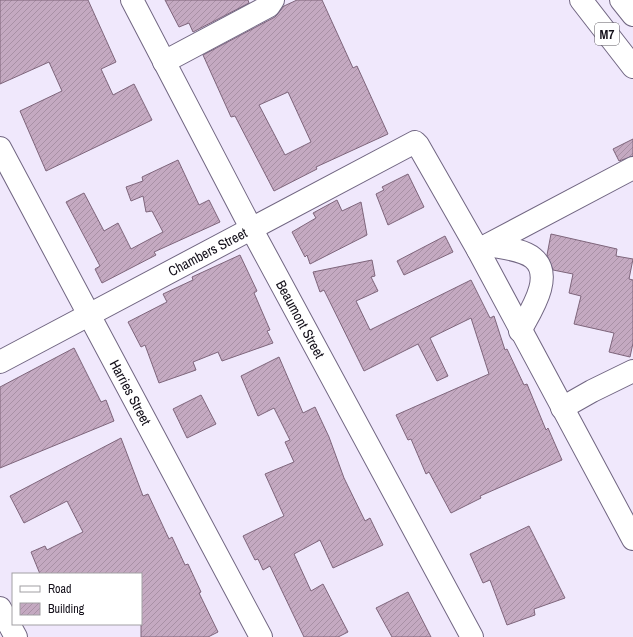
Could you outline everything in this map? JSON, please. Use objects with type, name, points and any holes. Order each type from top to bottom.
[{"type":"street","name":"Beaumont Street","points":[[132,0],[252,228],[472,637]]},
{"type":"street","points":[[164,62],[269,6],[273,0]]},
{"type":"street","name":"M7","points":[[581,0],[633,67]]},
{"type":"street","name":"M7","points":[[621,0],[633,15]]},
{"type":"street","name":"Chambers Street","points":[[0,362],[415,142],[483,248]]},
{"type":"street","name":"Harries Street","points":[[0,148],[88,316],[261,637]]},
{"type":"street","points":[[483,248],[633,168]]},
{"type":"street","points":[[483,248],[520,331],[633,539]]},
{"type":"street","points":[[483,248],[516,251],[533,258],[541,271],[542,284],[520,331]]},
{"type":"street","points":[[562,408],[592,391],[633,372]]},
{"type":"street","points":[[0,608],[16,637]]},
{"type":"building","points":[[0,0],[88,0],[116,62],[101,69],[113,95],[134,84],[152,120],[46,171],[20,111],[62,91],[49,62],[0,84]]},
{"type":"building","points":[[165,0],[248,0],[249,3],[193,32],[189,23],[179,27]]},
{"type":"building","points":[[297,0],[322,0],[353,68],[357,66],[388,134],[316,167],[317,169],[274,191],[235,116],[231,117],[203,55],[275,17],[284,6]],"holes":[[[288,92],[311,142],[285,155],[259,105]]]},
{"type":"building","points":[[633,139],[633,156],[619,161],[613,149]]},
{"type":"building","points":[[178,160],[199,205],[209,200],[220,222],[154,252],[156,255],[102,283],[95,269],[100,266],[66,202],[84,193],[104,231],[118,223],[131,249],[163,232],[152,211],[146,212],[143,196],[131,201],[126,187],[143,181],[142,177]]},
{"type":"building","points":[[408,174],[424,207],[388,225],[376,194],[384,190],[382,187]]},
{"type":"building","points":[[337,200],[342,211],[361,202],[367,235],[310,264],[307,255],[305,257],[292,232],[316,218],[313,213]]},
{"type":"building","points":[[551,234],[617,249],[616,256],[633,259],[629,279],[633,280],[633,343],[630,357],[609,352],[614,333],[574,324],[581,296],[569,293],[573,274],[553,270],[547,255]]},
{"type":"building","points":[[445,236],[453,252],[404,275],[397,261]]},
{"type":"building","points":[[240,255],[257,291],[254,293],[270,330],[267,331],[273,343],[222,361],[218,352],[193,362],[196,370],[159,383],[145,345],[141,347],[128,322],[167,302],[163,294],[193,280],[192,277]]},
{"type":"building","points":[[372,260],[375,276],[371,277],[378,291],[356,301],[370,330],[471,280],[490,318],[494,316],[505,350],[507,349],[524,385],[527,384],[546,430],[548,428],[562,460],[480,496],[481,498],[451,513],[429,472],[426,474],[411,439],[408,440],[396,415],[489,374],[471,318],[430,338],[448,376],[437,381],[418,344],[364,371],[324,290],[320,292],[313,272]]},
{"type":"building","points":[[74,348],[101,402],[106,400],[114,421],[0,468],[0,387]]},
{"type":"building","points":[[279,357],[303,413],[315,407],[329,437],[344,478],[365,521],[370,518],[383,545],[333,568],[320,540],[294,554],[311,591],[323,584],[348,632],[338,637],[304,637],[270,566],[263,570],[258,559],[255,560],[243,536],[284,516],[265,474],[294,462],[285,442],[290,440],[274,408],[258,416],[241,376]]},
{"type":"building","points":[[201,395],[216,424],[187,438],[173,409]]},
{"type":"building","points":[[121,438],[143,496],[148,494],[169,539],[172,537],[185,565],[188,564],[201,592],[199,593],[218,632],[208,637],[141,637],[142,573],[40,573],[31,552],[45,546],[47,550],[83,532],[67,501],[24,523],[10,496]]},
{"type":"building","points":[[529,526],[565,598],[534,609],[535,615],[507,625],[490,580],[483,583],[470,554]]},
{"type":"building","points":[[408,592],[431,637],[392,637],[376,608]]}]
